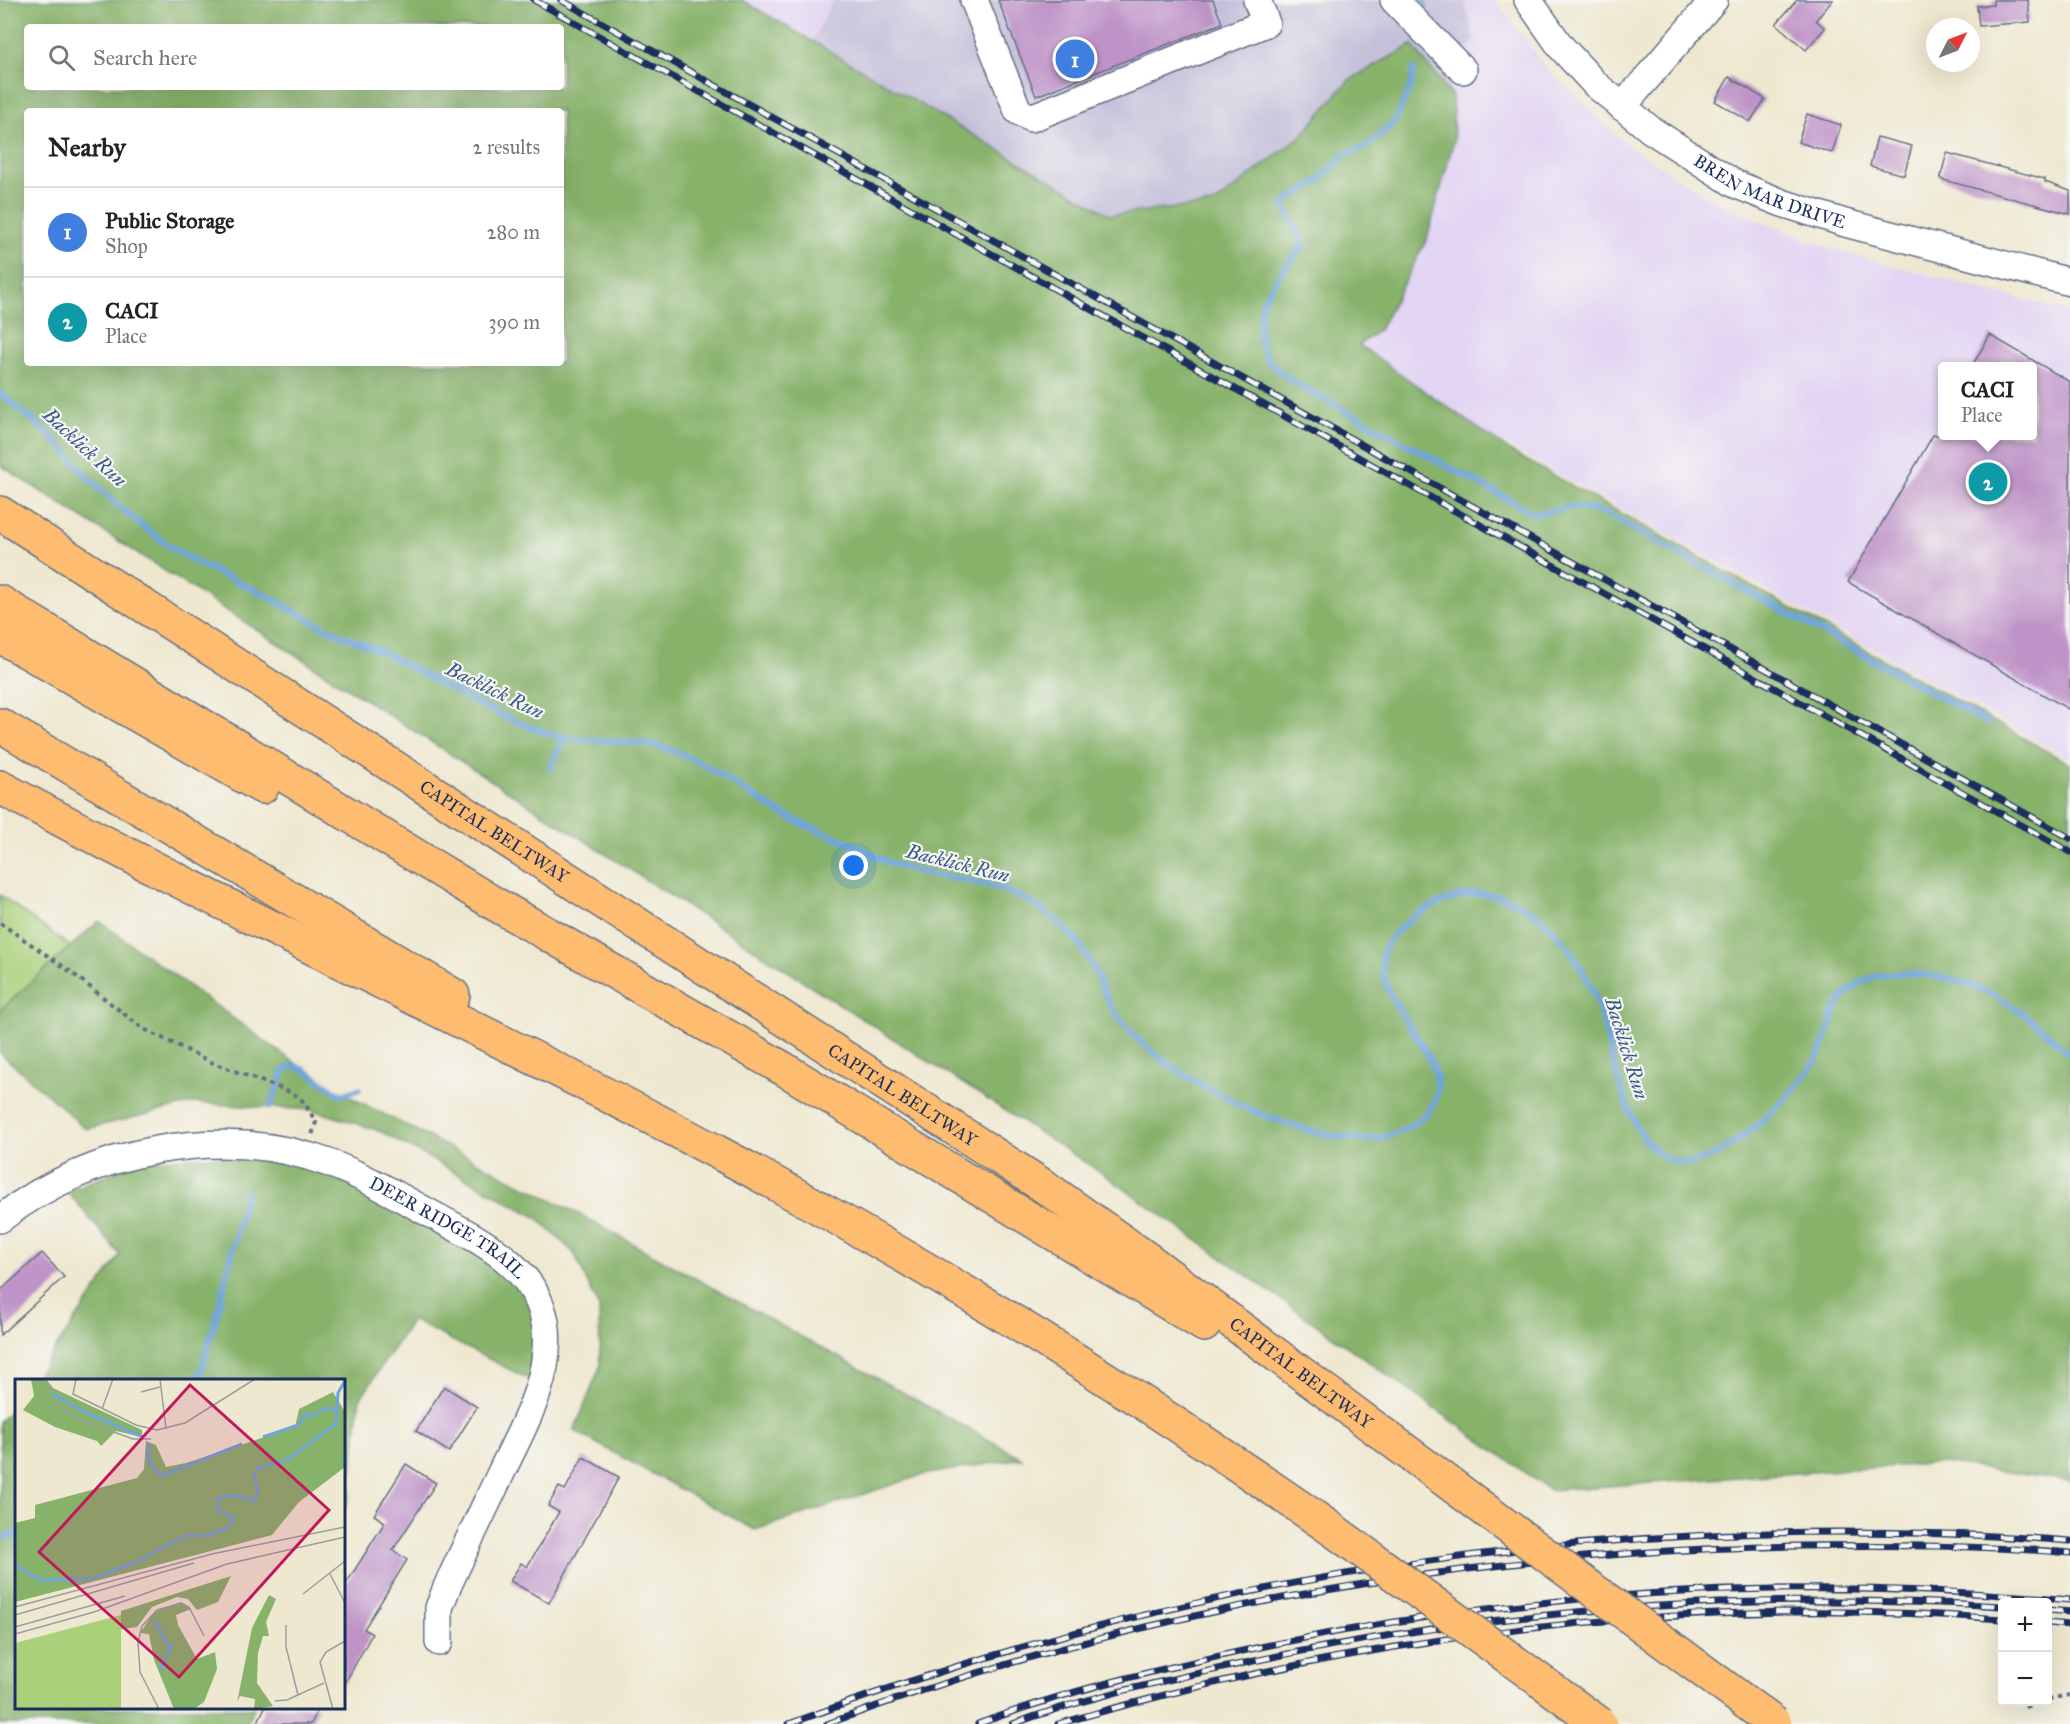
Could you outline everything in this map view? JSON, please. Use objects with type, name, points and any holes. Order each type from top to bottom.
[{"type":"highway","name":"CAPITAL BELTWAY","points":[[0,513],[1048,1189],[1146,1258],[1774,1724]]},
{"type":"highway","points":[[0,602],[495,904],[783,1069],[1404,1449]]},
{"type":"highway","points":[[0,636],[221,765],[783,1069]]},
{"type":"highway","points":[[0,724],[720,1154],[975,1298],[1166,1416],[1333,1530],[1600,1724]]},
{"type":"highway","points":[[0,787],[720,1154]]},
{"type":"street","points":[[974,0],[1018,111],[1031,118],[1266,22],[1257,0]]},
{"type":"street","points":[[1394,0],[1463,70]]},
{"type":"street","name":"BREN MAR DRIVE","points":[[1527,0],[1561,47],[1622,107],[1700,164],[1735,184],[1782,204],[2070,282]]},
{"type":"street","points":[[1622,107],[1714,0]]},
{"type":"street","name":"DEER RIDGE TRAIL","points":[[0,1219],[24,1200],[66,1177],[120,1157],[192,1146],[236,1144],[328,1163],[369,1181],[488,1245],[514,1265],[529,1284],[546,1327],[546,1365],[539,1387],[447,1587],[439,1608],[439,1642]]},
{"type":"path","points":[[0,923],[66,969],[142,1028],[213,1063],[293,1093],[304,1102],[316,1122],[305,1157]]},
{"type":"path","points":[[2052,1698],[2070,1695]]},
{"type":"shaded area","points":[[708,0],[833,0],[805,55]]},
{"type":"shaded area","points":[[833,0],[1465,0],[1474,38],[1319,341],[805,55]]},
{"type":"shaded area","points":[[1465,0],[1496,0],[1549,71],[1629,146],[1721,205],[1831,249],[2070,312],[2070,759],[1319,341],[1474,38]]},
{"type":"green space","points":[[0,0],[742,0],[1110,215],[1214,204],[1302,135],[1349,80],[1412,45],[1452,96],[1454,140],[1427,239],[1379,330],[1359,345],[1515,454],[2070,764],[2070,1481],[1943,1463],[1550,1490],[1099,1171],[0,465]]},
{"type":"green space","points":[[0,895],[71,947],[0,1010]]},
{"type":"green space","points":[[99,921],[323,1083],[575,1212],[1022,1458],[922,1475],[755,1530],[574,1431],[600,1367],[599,1308],[574,1253],[536,1217],[380,1131],[313,1110],[193,1103],[86,1129],[0,1053],[0,1010]]},
{"type":"green space","points":[[289,1153],[530,1274],[544,1387],[412,1320],[360,1399],[349,1497],[345,1507],[345,1379],[35,1379],[120,1255],[67,1191],[143,1160]]},
{"type":"green space","points":[[15,1406],[15,1709],[254,1709],[246,1724],[0,1724],[0,1421]]},
{"type":"building","points":[[998,0],[1213,0],[1222,23],[1036,96]]},
{"type":"building","points":[[1797,0],[1833,0],[1816,20],[1825,28],[1806,50],[1776,24]]},
{"type":"building","points":[[1993,0],[2028,0],[2030,22],[1980,26],[1977,6],[1993,5]]},
{"type":"building","points":[[1729,77],[1765,99],[1750,122],[1715,101]]},
{"type":"building","points":[[1807,114],[1841,125],[1832,153],[1798,142]]},
{"type":"building","points":[[1877,137],[1912,146],[1904,175],[1870,166]]},
{"type":"building","points":[[1947,153],[2045,179],[2045,182],[2070,191],[2070,214],[1940,179]]},
{"type":"building","points":[[1990,335],[2036,362],[1974,362]]},
{"type":"building","points":[[2037,363],[2070,382],[2070,710],[1848,582],[1933,435],[1938,435],[1938,440],[2037,440]]},
{"type":"building","points":[[42,1253],[64,1277],[0,1335],[0,1291]]},
{"type":"building","points":[[444,1386],[477,1407],[449,1452],[416,1431]]},
{"type":"building","points":[[583,1457],[619,1477],[549,1603],[510,1581],[521,1563],[527,1567],[559,1512],[548,1506],[559,1487],[565,1490]]},
{"type":"building","points":[[406,1464],[436,1483],[393,1550],[407,1560],[364,1629],[372,1634],[345,1683],[345,1585],[385,1522],[374,1515]]},
{"type":"building","points":[[264,1709],[318,1709],[311,1724],[257,1724]]},
{"type":"waterway","points":[[1424,0],[1425,5]]},
{"type":"waterway","points":[[1414,69],[1411,86],[1395,121],[1368,146],[1344,155],[1319,181],[1288,200],[1284,205],[1304,247],[1297,252],[1274,282],[1262,304],[1260,337],[1262,347],[1265,356],[1277,370],[1304,388],[1535,514],[1577,506],[1605,513],[1988,723]]},
{"type":"waterway","name":"Backlick Run","points":[[0,393],[58,443],[82,471],[116,503],[180,553],[338,634],[384,653],[486,708],[528,726],[565,738],[644,744],[676,752],[719,774],[786,816],[852,844],[885,861],[907,869],[994,887],[1026,900],[1044,911],[1083,949],[1113,1009],[1132,1033],[1158,1056],[1188,1077],[1222,1096],[1258,1113],[1294,1126],[1328,1135],[1358,1139],[1379,1138],[1412,1125],[1434,1104],[1437,1081],[1428,1056],[1396,1004],[1384,978],[1383,953],[1399,929],[1413,918],[1436,905],[1462,896],[1485,894],[1507,899],[1527,908],[1561,939],[1587,979],[1596,999],[1615,1070],[1635,1123],[1649,1144],[1666,1158],[1687,1163],[1704,1159],[1745,1135],[1765,1118],[1815,1062],[1834,1012],[1841,1000],[1860,983],[1876,976],[1902,974],[1936,976],[1979,988],[2017,1009],[2070,1055]]},
{"type":"waterway","points":[[550,768],[565,737]]},
{"type":"waterway","points":[[270,1107],[284,1070],[293,1066],[303,1069],[341,1095],[359,1089]]},
{"type":"waterway","points":[[196,1379],[201,1371],[220,1303],[246,1192]]},
{"type":"waterway","points":[[0,1538],[15,1534]]},
{"type":"railway","points":[[534,0],[2070,852]]},
{"type":"railway","points":[[561,0],[2070,838]]},
{"type":"railway","points":[[789,1724],[943,1671],[1100,1626],[1259,1590],[1420,1562],[1582,1544],[1744,1534],[1907,1533],[2070,1541]]},
{"type":"railway","points":[[827,1724],[945,1683],[1064,1648],[1185,1618],[1308,1593],[1431,1574],[1555,1560],[1679,1550],[1803,1546],[1937,1546],[2070,1553]]},
{"type":"railway","points":[[978,1724],[1071,1693],[1229,1654],[1438,1615],[1542,1603],[1648,1594],[1753,1589],[1859,1589],[2070,1600]]},
{"type":"railway","points":[[1013,1724],[1092,1699],[1227,1667],[1323,1647],[1515,1618],[1709,1603],[1807,1601],[1998,1606]]},
{"type":"railway","points":[[2052,1610],[2070,1612]]},
{"type":"railway","points":[[1058,1724],[1173,1693],[1290,1667],[1407,1645],[1526,1629],[1644,1618],[1764,1612],[1883,1613],[1998,1619]]},
{"type":"railway","points":[[2052,1623],[2070,1625]]},
{"type":"place","name":"Public Storage","points":[[1075,59]]},
{"type":"place","name":"CACI","points":[[1988,482]]}]
